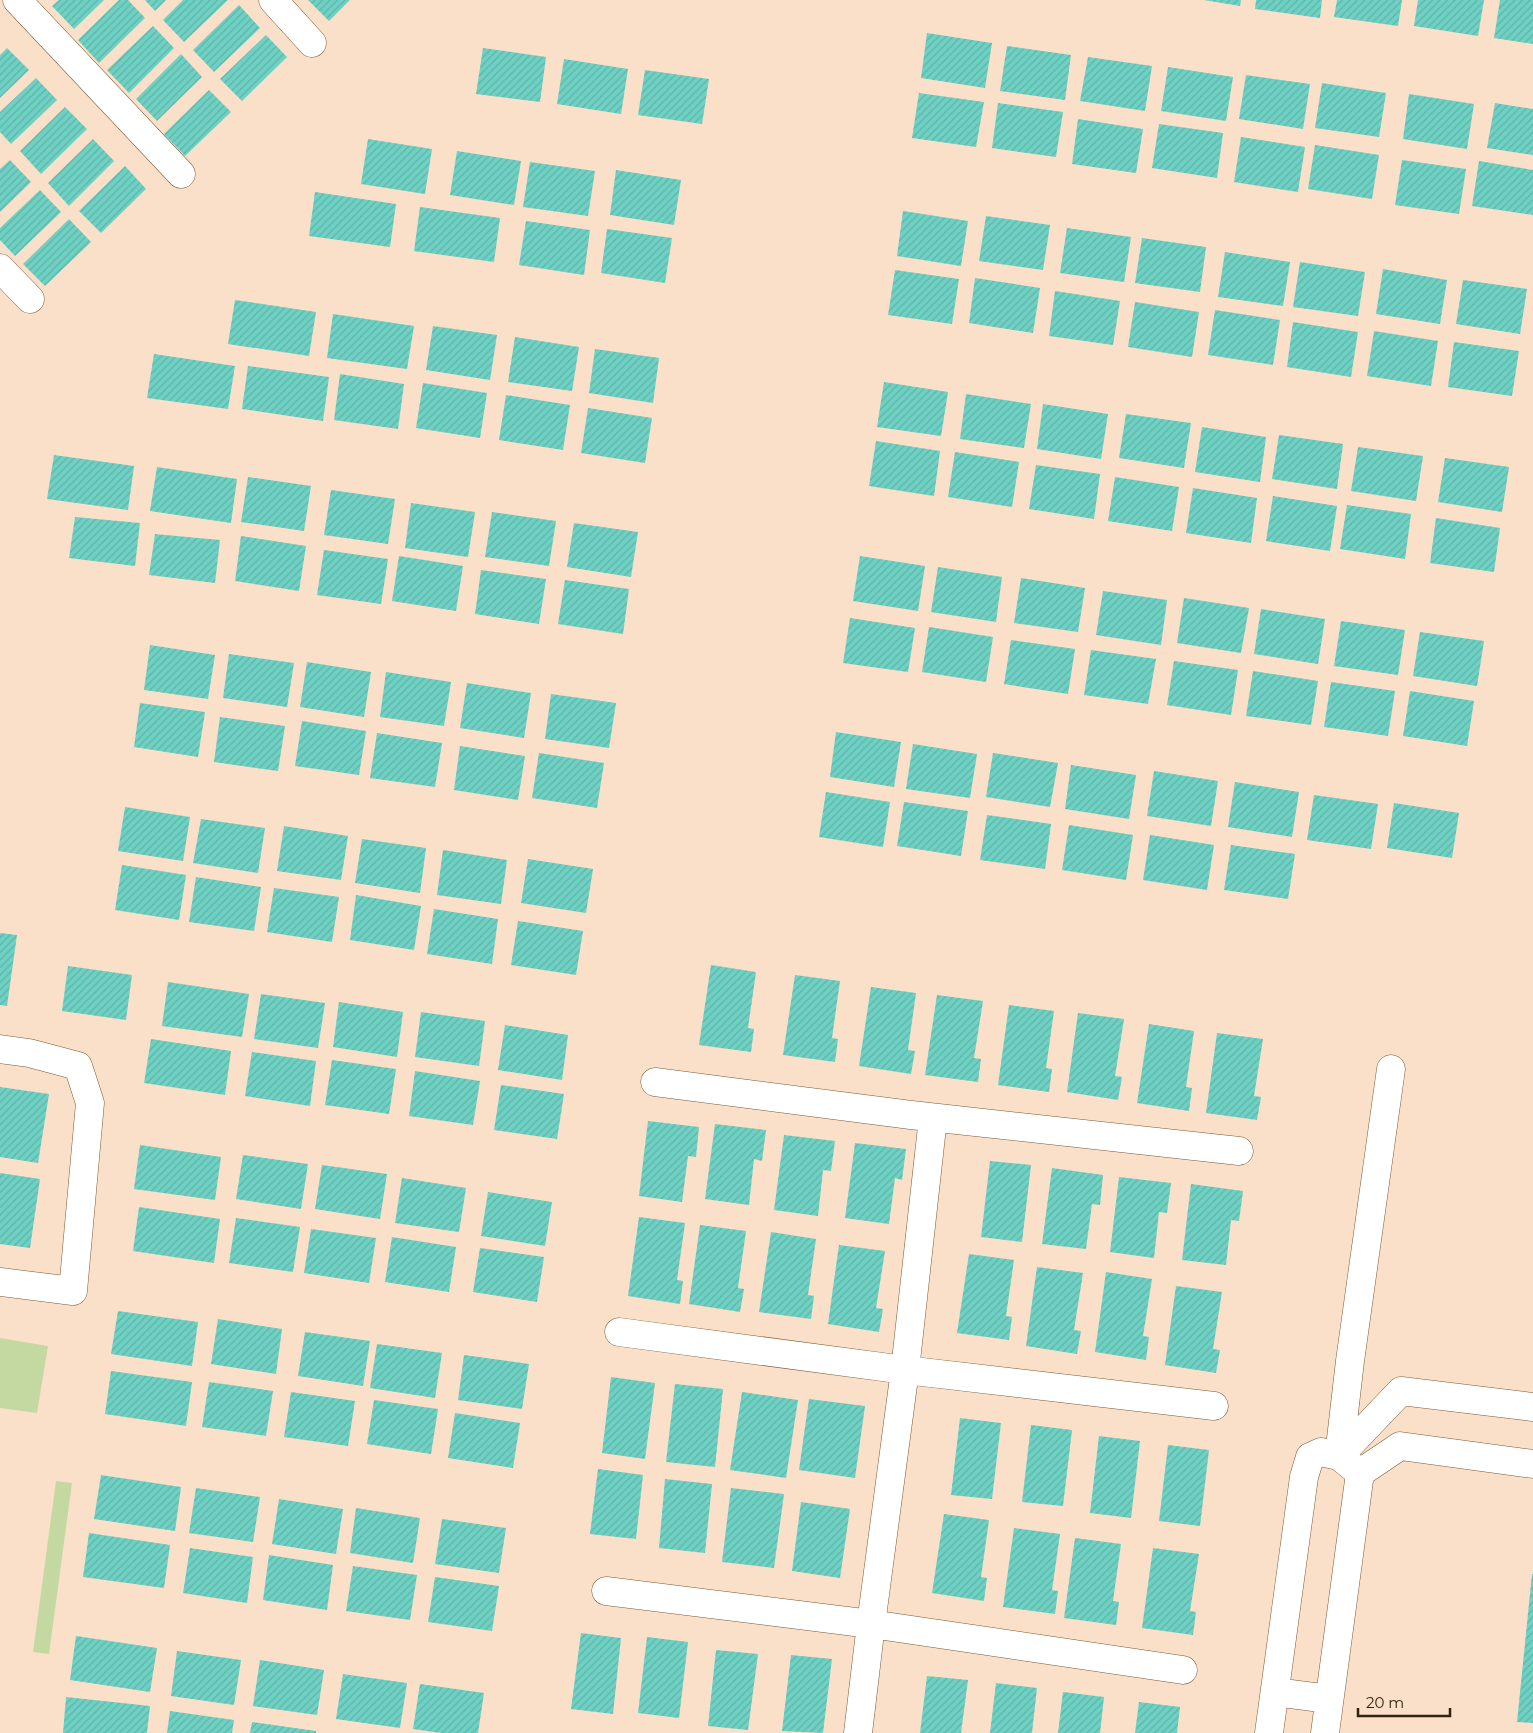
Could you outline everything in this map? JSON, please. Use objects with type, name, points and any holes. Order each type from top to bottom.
[{"type":"street","points":[[17,0],[181,174]]},
{"type":"street","points":[[273,0],[312,43]]},
{"type":"street","points":[[0,268],[30,299]]},
{"type":"street","points":[[0,1049],[29,1053],[78,1066],[90,1103],[73,1291],[0,1282]]},
{"type":"street","points":[[1339,1456],[1350,1360],[1392,1069]]},
{"type":"street","points":[[655,1082],[933,1118],[1239,1151]]},
{"type":"street","points":[[858,1733],[906,1370],[933,1118]]},
{"type":"street","points":[[619,1332],[906,1370],[1214,1406]]},
{"type":"street","points":[[1339,1456],[1401,1391],[1533,1408]]},
{"type":"street","points":[[1325,1733],[1360,1473],[1400,1446],[1533,1464]]},
{"type":"street","points":[[1269,1733],[1304,1477],[1310,1457],[1321,1452],[1339,1456],[1360,1473]]},
{"type":"street","points":[[606,1591],[871,1624],[1183,1670]]},
{"type":"street","points":[[1275,1692],[1329,1699]]},
{"type":"green space","points":[[0,1338],[48,1346],[37,1413],[0,1408]]},
{"type":"green space","points":[[56,1481],[72,1483],[49,1654],[33,1652]]},
{"type":"building","points":[[59,0],[104,0],[74,29],[52,6]]},
{"type":"building","points":[[119,0],[128,0],[145,18],[99,63],[78,40]]},
{"type":"building","points":[[145,0],[166,0],[155,11]]},
{"type":"building","points":[[183,0],[228,0],[184,42],[163,20]]},
{"type":"building","points":[[308,0],[350,0],[329,21]]},
{"type":"building","points":[[1204,0],[1241,0],[1240,6]]},
{"type":"building","points":[[1256,0],[1322,0],[1320,18],[1255,9]]},
{"type":"building","points":[[1337,0],[1402,0],[1398,26],[1334,17]]},
{"type":"building","points":[[1418,0],[1484,0],[1478,36],[1414,26]]},
{"type":"building","points":[[1500,0],[1533,0],[1533,44],[1494,38]]},
{"type":"building","points":[[239,5],[260,28],[214,72],[193,50]]},
{"type":"building","points":[[153,26],[174,48],[129,93],[107,70]]},
{"type":"building","points":[[927,33],[992,43],[985,88],[921,78]]},
{"type":"building","points":[[266,35],[287,57],[242,101],[220,79]]},
{"type":"building","points":[[1007,46],[1071,55],[1065,100],[1000,91]]},
{"type":"building","points":[[7,48],[29,70],[0,98],[0,55]]},
{"type":"building","points":[[483,48],[546,57],[540,102],[476,94]]},
{"type":"building","points":[[181,54],[202,77],[157,121],[136,99]]},
{"type":"building","points":[[1088,57],[1152,66],[1145,111],[1080,101]]},
{"type":"building","points":[[564,59],[628,69],[621,114],[557,104]]},
{"type":"building","points":[[1168,67],[1233,77],[1226,121],[1161,111]]},
{"type":"building","points":[[645,70],[709,79],[702,124],[638,115]]},
{"type":"building","points":[[1246,75],[1310,84],[1303,129],[1239,119]]},
{"type":"building","points":[[36,78],[57,100],[11,144],[0,132],[0,112]]},
{"type":"building","points":[[1322,83],[1386,93],[1379,137],[1315,128]]},
{"type":"building","points":[[209,90],[231,112],[185,156],[164,134]]},
{"type":"building","points":[[919,93],[984,102],[976,147],[912,138]]},
{"type":"building","points":[[1409,94],[1474,104],[1467,149],[1403,139]]},
{"type":"building","points":[[998,103],[1063,112],[1056,157],[992,148]]},
{"type":"building","points":[[1495,103],[1533,109],[1533,155],[1487,148]]},
{"type":"building","points":[[65,107],[87,129],[41,174],[20,151]]},
{"type":"building","points":[[1078,119],[1143,129],[1136,173],[1072,164]]},
{"type":"building","points":[[1159,124],[1223,133],[1217,178],[1152,168]]},
{"type":"building","points":[[1241,137],[1305,147],[1298,192],[1234,182]]},
{"type":"building","points":[[93,139],[114,161],[69,206],[48,183]]},
{"type":"building","points":[[368,139],[432,149],[425,194],[361,184]]},
{"type":"building","points":[[1315,145],[1379,155],[1372,199],[1308,189]]},
{"type":"building","points":[[457,151],[521,161],[514,205],[450,195]]},
{"type":"building","points":[[10,160],[31,182],[0,212],[0,169]]},
{"type":"building","points":[[1402,160],[1466,169],[1459,214],[1395,205]]},
{"type":"building","points":[[1479,161],[1533,170],[1533,215],[1472,206]]},
{"type":"building","points":[[530,162],[595,171],[588,216],[523,207]]},
{"type":"building","points":[[125,166],[146,189],[101,233],[79,211]]},
{"type":"building","points":[[616,170],[681,180],[674,225],[610,215]]},
{"type":"building","points":[[40,190],[61,212],[15,256],[0,240],[0,228]]},
{"type":"building","points":[[315,192],[396,204],[390,247],[309,236]]},
{"type":"building","points":[[420,207],[500,218],[494,262],[414,251]]},
{"type":"building","points":[[903,211],[968,221],[961,266],[897,256]]},
{"type":"building","points":[[986,216],[1050,225],[1043,270],[979,261]]},
{"type":"building","points":[[69,219],[91,242],[45,286],[23,264]]},
{"type":"building","points":[[526,221],[590,230],[584,275],[519,265]]},
{"type":"building","points":[[1067,228],[1131,237],[1124,282],[1060,273]]},
{"type":"building","points":[[607,229],[672,238],[665,283],[601,273]]},
{"type":"building","points":[[1142,238],[1206,247],[1200,292],[1135,283]]},
{"type":"building","points":[[1225,252],[1290,262],[1283,306],[1218,297]]},
{"type":"building","points":[[1300,262],[1365,272],[1358,316],[1293,307]]},
{"type":"building","points":[[1383,269],[1447,280],[1440,324],[1376,314]]},
{"type":"building","points":[[895,270],[959,279],[952,324],[888,315]]},
{"type":"building","points":[[975,278],[1040,288],[1033,333],[969,323]]},
{"type":"building","points":[[1463,280],[1527,289],[1520,334],[1456,324]]},
{"type":"building","points":[[1055,291],[1120,301],[1113,345],[1049,336]]},
{"type":"building","points":[[235,300],[316,312],[309,356],[228,344]]},
{"type":"building","points":[[1135,302],[1199,312],[1192,357],[1128,347]]},
{"type":"building","points":[[1215,310],[1280,320],[1273,365],[1208,355]]},
{"type":"building","points":[[333,314],[414,326],[407,369],[327,358]]},
{"type":"building","points":[[1293,322],[1358,332],[1351,377],[1287,367]]},
{"type":"building","points":[[433,326],[497,335],[490,380],[426,370]]},
{"type":"building","points":[[1374,331],[1438,341],[1431,386],[1367,376]]},
{"type":"building","points":[[515,337],[579,347],[572,391],[508,382]]},
{"type":"building","points":[[1454,342],[1519,351],[1512,396],[1448,387]]},
{"type":"building","points":[[595,349],[659,358],[653,403],[589,393]]},
{"type":"building","points":[[154,354],[235,366],[228,409],[147,398]]},
{"type":"building","points":[[248,366],[329,377],[323,421],[242,409]]},
{"type":"building","points":[[340,374],[404,384],[398,429],[334,420]]},
{"type":"building","points":[[884,382],[948,392],[941,436],[877,427]]},
{"type":"building","points":[[423,383],[487,393],[480,438],[416,428]]},
{"type":"building","points":[[966,394],[1031,404],[1024,448],[960,439]]},
{"type":"building","points":[[506,395],[570,405],[563,450],[499,440]]},
{"type":"building","points":[[1043,404],[1108,414],[1101,459],[1037,449]]},
{"type":"building","points":[[588,408],[652,418],[645,463],[581,453]]},
{"type":"building","points":[[1126,414],[1191,423],[1184,468],[1119,458]]},
{"type":"building","points":[[1202,427],[1266,437],[1260,482],[1195,472]]},
{"type":"building","points":[[1279,435],[1343,444],[1337,489],[1272,479]]},
{"type":"building","points":[[876,441],[940,451],[934,496],[869,486]]},
{"type":"building","points":[[1358,447],[1423,456],[1416,501],[1351,491]]},
{"type":"building","points":[[955,452],[1019,462],[1012,507],[948,497]]},
{"type":"building","points":[[54,455],[134,466],[128,510],[47,499]]},
{"type":"building","points":[[1445,458],[1509,467],[1502,512],[1438,502]]},
{"type":"building","points":[[1036,465],[1100,474],[1094,519],[1029,509]]},
{"type":"building","points":[[157,467],[237,479],[231,523],[150,511]]},
{"type":"building","points":[[248,477],[311,486],[304,531],[241,522]]},
{"type":"building","points":[[1115,477],[1179,487],[1172,531],[1108,521]]},
{"type":"building","points":[[1193,488],[1257,498],[1251,543],[1186,533]]},
{"type":"building","points":[[331,490],[395,499],[388,544],[324,535]]},
{"type":"building","points":[[1273,496],[1337,506],[1330,551],[1266,541]]},
{"type":"building","points":[[411,503],[475,512],[468,557],[405,548]]},
{"type":"building","points":[[1347,505],[1411,514],[1405,559],[1340,549]]},
{"type":"building","points":[[492,512],[556,521],[549,566],[485,557]]},
{"type":"building","points":[[75,517],[140,523],[135,566],[69,558]]},
{"type":"building","points":[[1436,518],[1500,528],[1494,572],[1430,563]]},
{"type":"building","points":[[574,523],[638,532],[631,577],[567,567]]},
{"type":"building","points":[[155,534],[220,540],[215,583],[149,575]]},
{"type":"building","points":[[241,536],[306,546],[299,591],[235,581]]},
{"type":"building","points":[[324,550],[388,559],[381,604],[317,595]]},
{"type":"building","points":[[399,556],[463,566],[456,611],[392,601]]},
{"type":"building","points":[[860,556],[925,566],[918,611],[853,601]]},
{"type":"building","points":[[938,567],[1002,577],[996,622],[931,612]]},
{"type":"building","points":[[481,570],[546,579],[539,624],[475,614]]},
{"type":"building","points":[[1021,578],[1085,588],[1078,632],[1014,623]]},
{"type":"building","points":[[565,580],[629,589],[623,634],[558,624]]},
{"type":"building","points":[[1103,591],[1167,600],[1161,645],[1096,635]]},
{"type":"building","points":[[1184,598],[1249,608],[1241,653],[1177,643]]},
{"type":"building","points":[[1261,609],[1325,619],[1318,664],[1254,654]]},
{"type":"building","points":[[850,618],[915,628],[908,672],[843,663]]},
{"type":"building","points":[[1341,621],[1405,630],[1398,675],[1334,666]]},
{"type":"building","points":[[929,627],[993,637],[986,682],[922,672]]},
{"type":"building","points":[[1420,632],[1484,641],[1477,686],[1413,676]]},
{"type":"building","points":[[1011,640],[1075,649],[1068,694],[1004,684]]},
{"type":"building","points":[[150,645],[215,655],[208,699],[144,690]]},
{"type":"building","points":[[1091,650],[1156,659],[1148,704],[1084,695]]},
{"type":"building","points":[[229,654],[294,663],[287,707],[223,698]]},
{"type":"building","points":[[1174,661],[1238,670],[1231,715],[1167,705]]},
{"type":"building","points":[[307,662],[371,672],[364,717],[300,707]]},
{"type":"building","points":[[1253,671],[1318,681],[1311,725],[1246,716]]},
{"type":"building","points":[[386,672],[451,682],[444,726],[380,717]]},
{"type":"building","points":[[1331,682],[1395,691],[1388,736],[1324,727]]},
{"type":"building","points":[[467,683],[531,693],[524,738],[460,728]]},
{"type":"building","points":[[1410,691],[1474,701],[1467,746],[1403,736]]},
{"type":"building","points":[[551,694],[616,703],[609,748],[545,739]]},
{"type":"building","points":[[140,703],[205,712],[198,757],[134,747]]},
{"type":"building","points":[[220,717],[285,726],[278,771],[214,762]]},
{"type":"building","points":[[302,721],[366,731],[359,775],[295,766]]},
{"type":"building","points":[[836,732],[901,742],[894,787],[830,777]]},
{"type":"building","points":[[377,733],[442,743],[435,787],[370,778]]},
{"type":"building","points":[[913,744],[977,754],[970,798],[906,789]]},
{"type":"building","points":[[460,746],[525,756],[518,800],[454,790]]},
{"type":"building","points":[[539,753],[604,763],[597,808],[532,798]]},
{"type":"building","points":[[993,753],[1058,763],[1050,807],[986,797]]},
{"type":"building","points":[[1071,765],[1136,775],[1129,819],[1065,809]]},
{"type":"building","points":[[1154,771],[1218,781],[1211,826],[1147,816]]},
{"type":"building","points":[[1235,782],[1299,792],[1292,837],[1228,827]]},
{"type":"building","points":[[826,792],[890,802],[883,847],[819,837]]},
{"type":"building","points":[[1314,795],[1378,804],[1371,849],[1307,840]]},
{"type":"building","points":[[904,802],[968,811],[961,856],[897,846]]},
{"type":"building","points":[[1394,803],[1459,813],[1452,858],[1387,848]]},
{"type":"building","points":[[125,807],[190,817],[183,861],[118,851]]},
{"type":"building","points":[[987,815],[1051,824],[1045,869],[980,860]]},
{"type":"building","points":[[201,819],[265,828],[258,873],[193,863]]},
{"type":"building","points":[[1069,825],[1133,835],[1126,880],[1062,870]]},
{"type":"building","points":[[284,826],[348,836],[341,880],[277,871]]},
{"type":"building","points":[[1150,835],[1214,845],[1207,890],[1143,880]]},
{"type":"building","points":[[362,839],[426,848],[420,893],[355,883]]},
{"type":"building","points":[[1231,845],[1295,854],[1288,899],[1224,890]]},
{"type":"building","points":[[443,850],[507,860],[501,904],[437,895]]},
{"type":"building","points":[[528,859],[593,869],[586,913],[521,903]]},
{"type":"building","points":[[122,865],[186,875],[179,920],[115,910]]},
{"type":"building","points":[[196,877],[261,887],[254,931],[189,922]]},
{"type":"building","points":[[274,888],[339,897],[332,942],[267,932]]},
{"type":"building","points":[[356,895],[421,906],[414,950],[350,940]]},
{"type":"building","points":[[434,909],[498,919],[492,964],[427,954]]},
{"type":"building","points":[[518,921],[583,931],[576,975],[511,965]]},
{"type":"building","points":[[0,933],[17,935],[7,1006],[0,1005]]},
{"type":"building","points":[[711,965],[756,972],[748,1028],[754,1029],[751,1052],[699,1045]]},
{"type":"building","points":[[68,966],[132,975],[126,1020],[62,1011]]},
{"type":"building","points":[[795,975],[840,981],[832,1038],[838,1039],[835,1062],[783,1055]]},
{"type":"building","points":[[168,982],[249,994],[242,1037],[162,1026]]},
{"type":"building","points":[[871,987],[916,993],[908,1050],[915,1051],[911,1074],[859,1066]]},
{"type":"building","points":[[261,994],[325,1003],[318,1048],[254,1039]]},
{"type":"building","points":[[937,995],[983,1001],[974,1058],[981,1059],[978,1082],[925,1075]]},
{"type":"building","points":[[339,1002],[403,1012],[397,1057],[333,1047]]},
{"type":"building","points":[[1009,1005],[1054,1011],[1046,1068],[1052,1069],[1049,1092],[998,1085]]},
{"type":"building","points":[[421,1012],[485,1021],[479,1066],[415,1057]]},
{"type":"building","points":[[1078,1013],[1124,1019],[1115,1076],[1122,1077],[1118,1100],[1067,1092]]},
{"type":"building","points":[[1149,1024],[1194,1031],[1186,1087],[1192,1088],[1189,1111],[1137,1103]]},
{"type":"building","points":[[505,1025],[568,1035],[562,1080],[498,1070]]},
{"type":"building","points":[[1217,1033],[1263,1039],[1254,1096],[1261,1097],[1257,1120],[1206,1113]]},
{"type":"building","points":[[151,1039],[231,1051],[225,1095],[144,1083]]},
{"type":"building","points":[[252,1052],[316,1061],[310,1106],[245,1096]]},
{"type":"building","points":[[332,1060],[396,1069],[389,1114],[325,1105]]},
{"type":"building","points":[[415,1071],[480,1081],[473,1125],[409,1116]]},
{"type":"building","points":[[501,1085],[564,1094],[557,1139],[494,1130]]},
{"type":"building","points":[[0,1087],[49,1094],[38,1163],[0,1157]]},
{"type":"building","points":[[648,1121],[699,1127],[696,1157],[688,1156],[682,1202],[639,1196]]},
{"type":"building","points":[[715,1124],[766,1130],[762,1161],[754,1159],[749,1205],[705,1199]]},
{"type":"building","points":[[784,1135],[835,1141],[831,1171],[823,1170],[818,1216],[774,1210]]},
{"type":"building","points":[[855,1143],[906,1149],[902,1180],[895,1178],[889,1224],[845,1218]]},
{"type":"building","points":[[140,1145],[221,1157],[215,1200],[134,1189]]},
{"type":"building","points":[[243,1155],[308,1164],[301,1209],[236,1199]]},
{"type":"building","points":[[990,1161],[1031,1165],[1022,1242],[981,1237]]},
{"type":"building","points":[[322,1165],[387,1174],[380,1219],[315,1209]]},
{"type":"building","points":[[1052,1168],[1103,1175],[1100,1205],[1092,1204],[1086,1249],[1042,1244]]},
{"type":"building","points":[[0,1173],[40,1179],[30,1248],[0,1244]]},
{"type":"building","points":[[1119,1177],[1171,1183],[1167,1213],[1159,1212],[1154,1258],[1110,1252]]},
{"type":"building","points":[[402,1178],[466,1188],[459,1232],[395,1223]]},
{"type":"building","points":[[1191,1184],[1243,1191],[1239,1221],[1231,1220],[1226,1265],[1182,1260]]},
{"type":"building","points":[[488,1192],[552,1202],[545,1246],[481,1236]]},
{"type":"building","points":[[139,1207],[220,1219],[214,1263],[133,1251]]},
{"type":"building","points":[[639,1217],[685,1223],[677,1280],[683,1281],[680,1304],[628,1296]]},
{"type":"building","points":[[236,1218],[300,1227],[293,1272],[229,1263]]},
{"type":"building","points":[[700,1225],[746,1231],[738,1288],[744,1289],[740,1312],[689,1304]]},
{"type":"building","points":[[311,1229],[376,1238],[369,1283],[304,1273]]},
{"type":"building","points":[[771,1232],[816,1239],[808,1295],[814,1296],[811,1319],[759,1312]]},
{"type":"building","points":[[392,1237],[456,1247],[449,1292],[385,1282]]},
{"type":"building","points":[[839,1245],[885,1251],[876,1308],[883,1309],[879,1332],[828,1324]]},
{"type":"building","points":[[480,1248],[544,1257],[537,1302],[473,1292]]},
{"type":"building","points":[[969,1254],[1014,1260],[1006,1316],[1012,1317],[1009,1340],[957,1333]]},
{"type":"building","points":[[1037,1267],[1083,1273],[1074,1330],[1081,1331],[1077,1354],[1026,1346]]},
{"type":"building","points":[[1106,1272],[1152,1279],[1143,1336],[1149,1337],[1146,1360],[1095,1352]]},
{"type":"building","points":[[1176,1286],[1222,1292],[1213,1349],[1220,1350],[1216,1373],[1165,1365]]},
{"type":"building","points":[[118,1311],[198,1322],[192,1366],[111,1354]]},
{"type":"building","points":[[218,1319],[282,1329],[276,1374],[211,1364]]},
{"type":"building","points":[[305,1332],[370,1341],[363,1386],[298,1376]]},
{"type":"building","points":[[377,1344],[442,1353],[435,1398],[370,1388]]},
{"type":"building","points":[[464,1355],[529,1364],[522,1409],[458,1400]]},
{"type":"building","points":[[111,1371],[192,1382],[186,1426],[105,1414]]},
{"type":"building","points":[[611,1377],[655,1383],[645,1459],[602,1453]]},
{"type":"building","points":[[209,1382],[273,1391],[266,1436],[202,1427]]},
{"type":"building","points":[[675,1384],[723,1389],[715,1467],[666,1462]]},
{"type":"building","points":[[291,1392],[355,1401],[348,1446],[284,1437]]},
{"type":"building","points":[[742,1392],[798,1400],[786,1478],[730,1470]]},
{"type":"building","points":[[809,1399],[865,1406],[855,1478],[799,1470]]},
{"type":"building","points":[[374,1400],[438,1409],[431,1454],[367,1444]]},
{"type":"building","points":[[455,1413],[520,1423],[513,1468],[448,1458]]},
{"type":"building","points":[[960,1418],[1001,1423],[992,1499],[951,1495]]},
{"type":"building","points":[[1031,1425],[1072,1430],[1063,1506],[1022,1502]]},
{"type":"building","points":[[1099,1436],[1140,1441],[1131,1518],[1090,1513]]},
{"type":"building","points":[[1168,1445],[1209,1450],[1200,1526],[1159,1521]]},
{"type":"building","points":[[598,1469],[643,1475],[636,1539],[590,1534]]},
{"type":"building","points":[[101,1475],[181,1487],[175,1531],[94,1519]]},
{"type":"building","points":[[665,1479],[712,1484],[705,1553],[659,1548]]},
{"type":"building","points":[[196,1488],[260,1497],[253,1542],[189,1533]]},
{"type":"building","points":[[731,1488],[784,1494],[774,1568],[722,1562]]},
{"type":"building","points":[[279,1499],[343,1509],[336,1554],[272,1544]]},
{"type":"building","points":[[801,1502],[850,1509],[840,1578],[792,1571]]},
{"type":"building","points":[[356,1508],[420,1518],[413,1563],[350,1553]]},
{"type":"building","points":[[944,1514],[989,1520],[981,1577],[987,1578],[984,1601],[932,1593]]},
{"type":"building","points":[[442,1519],[506,1528],[499,1573],[435,1564]]},
{"type":"building","points":[[1014,1528],[1060,1534],[1052,1590],[1058,1591],[1055,1614],[1003,1607]]},
{"type":"building","points":[[89,1533],[170,1545],[164,1588],[83,1577]]},
{"type":"building","points":[[1075,1538],[1121,1544],[1113,1601],[1119,1602],[1116,1625],[1064,1618]]},
{"type":"building","points":[[190,1548],[253,1557],[247,1603],[183,1593]]},
{"type":"building","points":[[1153,1548],[1199,1554],[1190,1611],[1196,1612],[1193,1635],[1142,1628]]},
{"type":"building","points":[[269,1555],[333,1565],[327,1610],[263,1600]]},
{"type":"building","points":[[353,1566],[417,1575],[410,1620],[346,1611]]},
{"type":"building","points":[[1533,1574],[1533,1723],[1517,1722]]},
{"type":"building","points":[[435,1577],[499,1586],[492,1631],[428,1622]]},
{"type":"building","points":[[581,1633],[621,1638],[613,1714],[571,1709]]},
{"type":"building","points":[[76,1636],[157,1648],[150,1692],[70,1680]]},
{"type":"building","points":[[647,1637],[688,1642],[679,1718],[638,1713]]},
{"type":"building","points":[[716,1650],[758,1654],[748,1730],[708,1726]]},
{"type":"building","points":[[177,1651],[241,1660],[234,1705],[171,1696]]},
{"type":"building","points":[[791,1655],[832,1659],[823,1733],[782,1731]]},
{"type":"building","points":[[260,1660],[324,1670],[317,1715],[253,1706]]},
{"type":"building","points":[[343,1674],[407,1683],[400,1728],[336,1719]]},
{"type":"building","points":[[927,1676],[968,1680],[961,1733],[920,1733]]},
{"type":"building","points":[[996,1683],[1037,1688],[1032,1733],[990,1733]]},
{"type":"building","points":[[420,1684],[484,1693],[478,1733],[441,1733],[413,1729]]},
{"type":"building","points":[[1063,1692],[1104,1697],[1100,1733],[1058,1733]]},
{"type":"building","points":[[66,1697],[150,1706],[147,1733],[63,1733]]},
{"type":"building","points":[[1139,1702],[1180,1707],[1177,1733],[1135,1733]]},
{"type":"building","points":[[170,1711],[234,1720],[232,1733],[167,1733]]},
{"type":"building","points":[[252,1722],[316,1731],[316,1733],[250,1733]]}]
